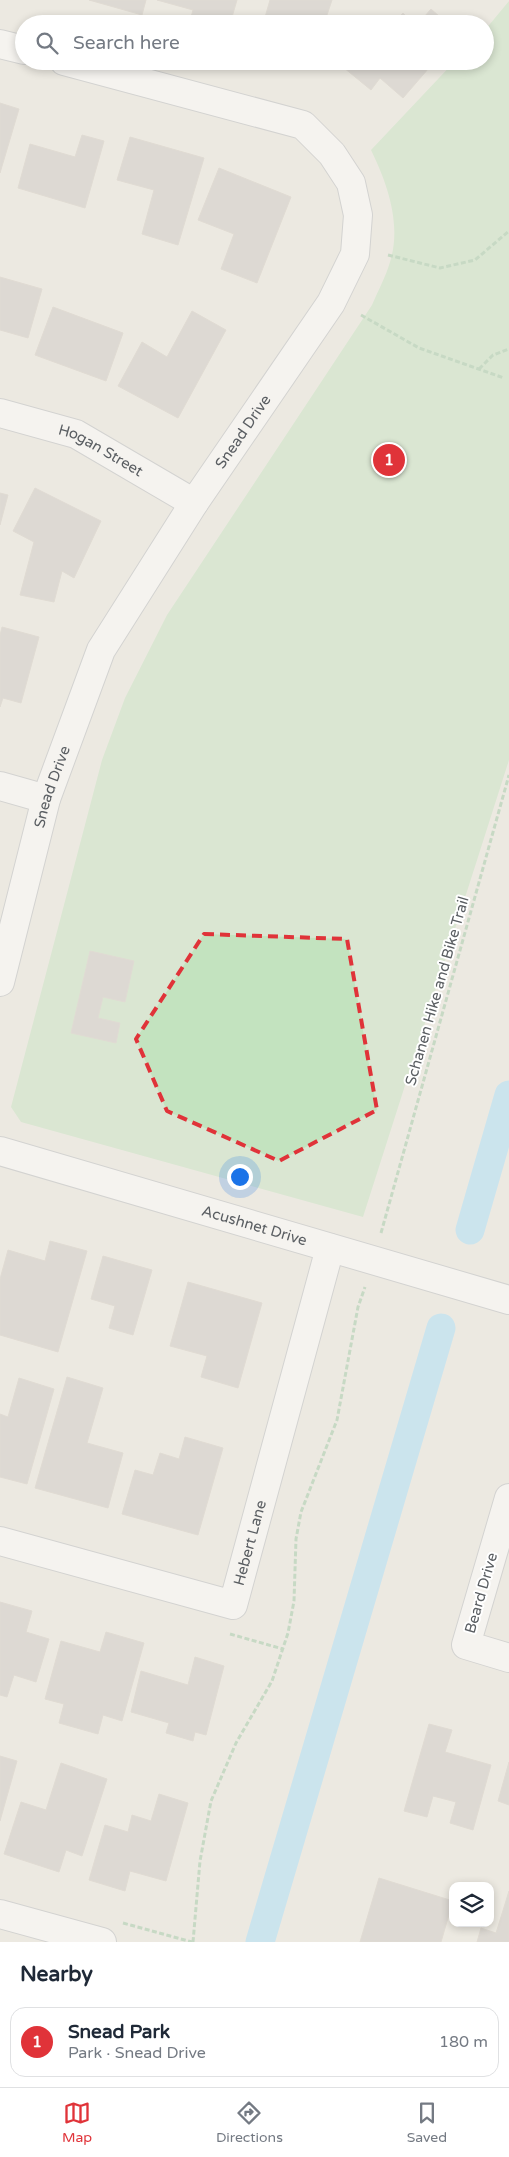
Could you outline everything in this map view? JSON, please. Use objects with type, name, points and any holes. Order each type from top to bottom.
[{"type":"street","points":[[0,44],[15,48]]},
{"type":"street","name":"Snead Drive","points":[[0,982],[46,799],[101,650],[194,503],[331,303],[355,254],[358,215],[351,183],[332,154],[304,125],[98,70]]},
{"type":"street","name":"Hogan Street","points":[[0,413],[76,434],[194,503]]},
{"type":"street","points":[[0,786],[46,799]]},
{"type":"street","name":"Acushnet Drive","points":[[0,1151],[509,1300]]},
{"type":"street","name":"Hebert Lane","points":[[0,1541],[233,1605],[330,1248]]},
{"type":"street","name":"Beard Drive","points":[[509,1498],[466,1646],[509,1658]]},
{"type":"street","points":[[0,1914],[102,1942]]},
{"type":"path","points":[[388,255],[440,268],[475,260],[509,231]]},
{"type":"path","points":[[361,315],[419,348],[504,378]]},
{"type":"path","points":[[479,369],[494,355],[509,349]]},
{"type":"path","name":"Schanen Hike and Bike Trail","points":[[386,1214],[509,775]]},
{"type":"path","points":[[193,1942],[200,1861],[211,1801],[236,1743],[272,1680],[283,1649],[294,1601],[296,1539],[301,1512],[337,1420],[358,1307]]},
{"type":"path","points":[[233,1605],[225,1633],[283,1649]]},
{"type":"highlighted area","points":[[204,934],[347,939],[377,1110],[279,1161],[167,1111],[136,1039]]},
{"type":"green space","points":[[509,1],[509,760],[363,1217],[21,1122],[11,1107],[102,760],[125,698],[167,615],[372,305],[390,262],[394,233],[391,204],[371,150],[447,70],[494,70],[494,19]]},
{"type":"building","points":[[89,0],[146,0],[142,15]]},
{"type":"building","points":[[157,0],[237,0],[233,15],[192,15],[193,10]]},
{"type":"building","points":[[270,0],[332,0],[327,15],[266,15]]},
{"type":"building","points":[[431,9],[438,15],[426,15]]},
{"type":"building","points":[[347,70],[427,70],[403,98],[380,78],[371,90]]},
{"type":"building","points":[[0,103],[19,109],[0,173]]},
{"type":"building","points":[[82,135],[104,141],[85,208],[18,188],[30,144],[75,157]]},
{"type":"building","points":[[130,137],[204,158],[178,245],[142,234],[154,190],[117,180]]},
{"type":"building","points":[[219,168],[291,197],[257,283],[221,269],[234,234],[198,220]]},
{"type":"building","points":[[0,277],[42,289],[28,338],[0,330]]},
{"type":"building","points":[[53,307],[123,333],[106,381],[35,355]]},
{"type":"building","points":[[192,311],[226,330],[178,418],[118,386],[142,342],[167,357]]},
{"type":"building","points":[[35,488],[101,521],[74,578],[62,571],[54,602],[20,595],[34,542],[13,531]]},
{"type":"building","points":[[0,493],[8,495],[0,525]]},
{"type":"building","points":[[2,627],[39,637],[21,703],[3,698],[0,707],[0,635]]},
{"type":"building","points":[[90,951],[134,961],[125,1002],[103,997],[98,1018],[120,1023],[116,1043],[71,1033]]},
{"type":"building","points":[[50,1241],[87,1251],[58,1352],[0,1335],[0,1279],[8,1250],[45,1261]]},
{"type":"building","points":[[103,1256],[152,1270],[133,1335],[109,1328],[115,1306],[91,1299]]},
{"type":"building","points":[[188,1282],[262,1303],[238,1388],[201,1377],[207,1356],[170,1346]]},
{"type":"building","points":[[67,1377],[103,1388],[87,1443],[123,1453],[108,1508],[35,1488]]},
{"type":"building","points":[[19,1378],[54,1389],[27,1484],[0,1477],[0,1414],[8,1417]]},
{"type":"building","points":[[185,1437],[223,1448],[198,1535],[122,1514],[135,1470],[153,1475],[160,1453],[179,1459]]},
{"type":"building","points":[[0,1602],[32,1611],[26,1632],[49,1639],[36,1682],[14,1675],[7,1697],[0,1695]]},
{"type":"building","points":[[106,1632],[144,1643],[122,1721],[103,1715],[98,1734],[59,1723],[64,1704],[45,1699],[61,1641],[100,1652]]},
{"type":"building","points":[[195,1657],[224,1666],[206,1735],[195,1732],[193,1741],[166,1733],[169,1723],[131,1712],[141,1671],[188,1685]]},
{"type":"building","points":[[429,1724],[452,1730],[445,1752],[491,1765],[473,1830],[450,1823],[456,1802],[433,1796],[427,1817],[404,1811]]},
{"type":"building","points":[[0,1756],[17,1761],[0,1821]]},
{"type":"building","points":[[509,1762],[509,1805],[498,1801]]},
{"type":"building","points":[[61,1763],[107,1779],[82,1856],[66,1850],[59,1872],[4,1854],[21,1802],[46,1810]]},
{"type":"building","points":[[159,1794],[188,1803],[166,1881],[130,1871],[125,1891],[89,1880],[105,1825],[128,1832],[132,1815],[151,1821]]},
{"type":"building","points":[[379,1878],[449,1900],[449,1915],[441,1942],[360,1942]]},
{"type":"building","points":[[509,1891],[509,1942],[477,1942],[481,1928],[496,1933]]},
{"type":"waterway","points":[[470,1230],[509,1095]]},
{"type":"waterway","points":[[260,1942],[441,1328]]},
{"type":"place","name":"Snead Park","points":[[389,460]]}]
